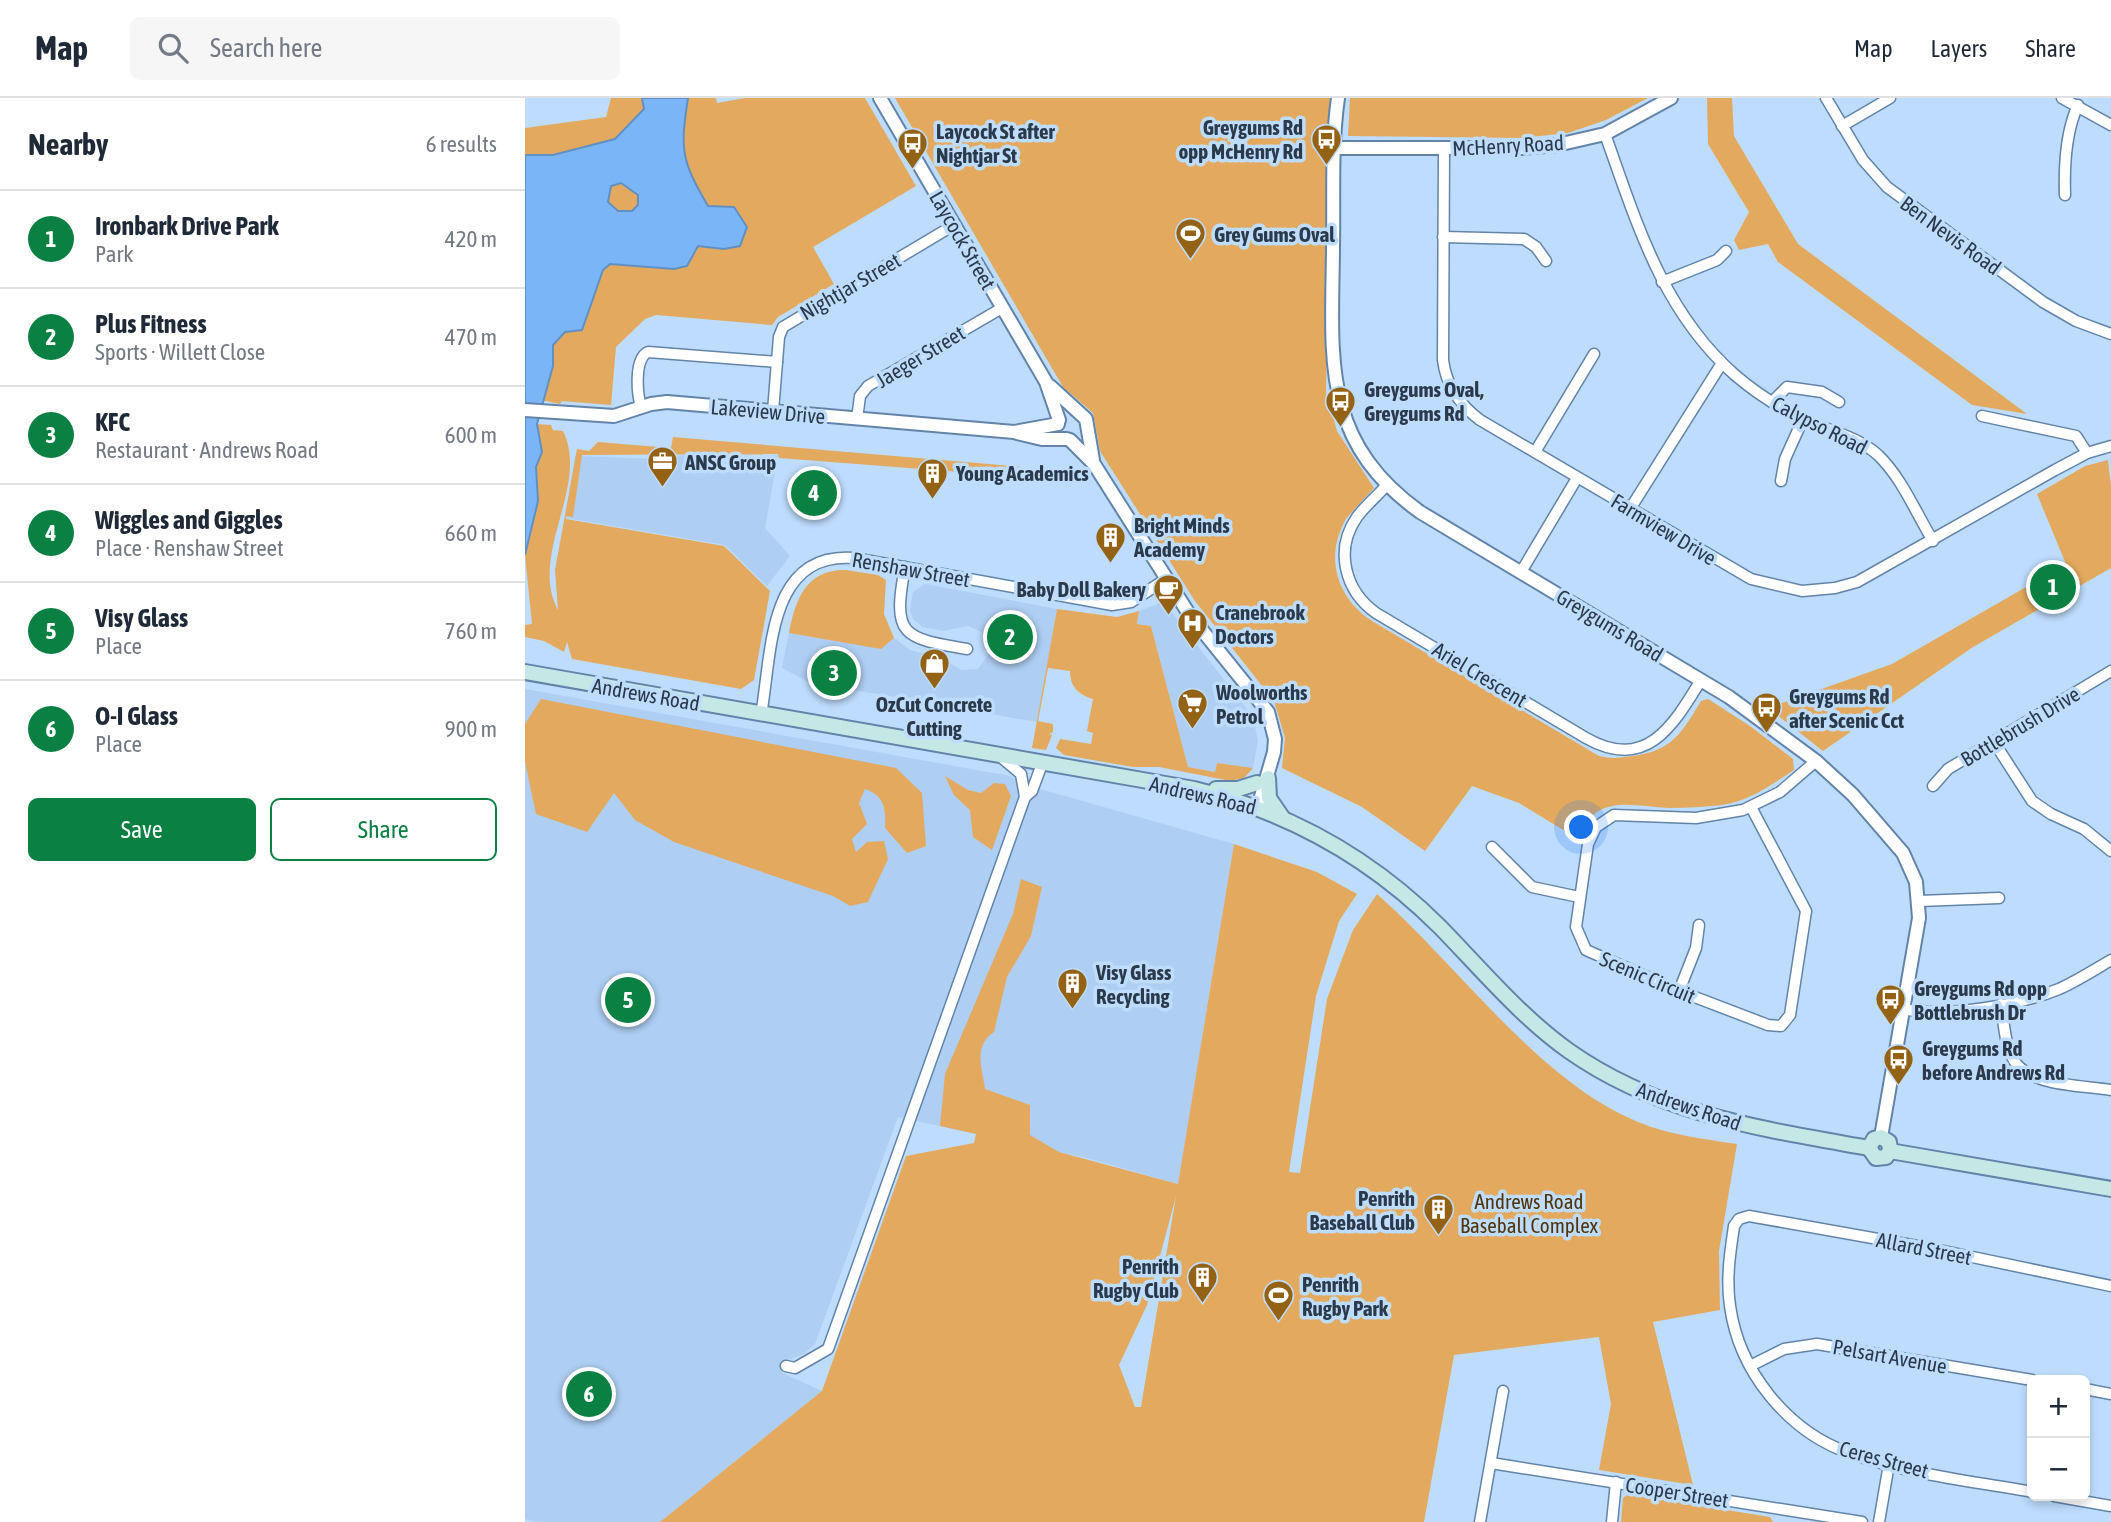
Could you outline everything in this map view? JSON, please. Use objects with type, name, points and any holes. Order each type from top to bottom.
[{"type":"main road","name":"Andrews Road","points":[[525,672],[1194,789],[1254,805],[1330,840],[1378,873],[1422,910],[1532,1022],[1601,1071],[1657,1099],[1704,1116],[1754,1128],[1869,1148],[1876,1158],[1886,1157],[1890,1151],[2111,1189]]},
{"type":"main road","points":[[1194,789],[1238,789],[1263,780],[1269,798],[1282,817]]},
{"type":"main road","points":[[1869,1148],[1874,1139],[1881,1137],[1889,1142],[1890,1151]]},
{"type":"street","name":"Laycock Street","points":[[880,98],[1046,382],[1059,422]]},
{"type":"street","name":"Greygums Road","points":[[1338,98],[1334,148],[1335,380],[1353,436],[1387,486],[1420,512],[1753,713],[1816,761],[1853,795],[1903,853],[1915,877],[1919,901],[1904,1009],[1881,1137]]},
{"type":"street","name":"McHenry Road","points":[[1334,148],[1539,147],[1605,134],[1671,98]]},
{"type":"street","name":"Ben Nevis Road","points":[[1826,98],[1868,167],[1893,192],[2043,302],[2076,321],[2111,334]]},
{"type":"street","points":[[1842,126],[1890,98]]},
{"type":"street","points":[[2062,98],[2111,125]]},
{"type":"street","points":[[2065,195],[2065,168],[2073,117],[2078,105]]},
{"type":"street","name":"Calypso Road","points":[[1605,134],[1662,282],[1696,335],[1722,363],[1772,402],[1803,419],[1859,442],[1877,454],[1895,476],[1933,541]]},
{"type":"street","name":"Farmview Drive","points":[[1444,148],[1443,360],[1449,383],[1461,403],[1475,416],[1740,573],[1771,586],[1792,590],[1823,590],[1857,582],[2087,453],[2111,446]]},
{"type":"street","name":"Nightjar Street","points":[[773,411],[779,337],[787,323],[954,225]]},
{"type":"street","points":[[1443,237],[1524,239],[1536,247],[1546,261]]},
{"type":"street","points":[[1662,282],[1717,260],[1726,251]]},
{"type":"street","name":"Jaeger Street","points":[[857,419],[860,396],[868,386],[1002,307]]},
{"type":"street","points":[[642,407],[638,393],[641,361],[648,352],[777,362]]},
{"type":"street","points":[[1535,452],[1594,354]]},
{"type":"street","points":[[1630,509],[1722,363]]},
{"type":"street","name":"Laycock Street","points":[[1046,382],[1080,413]]},
{"type":"street","points":[[1772,402],[1787,387],[1822,392],[1839,402]]},
{"type":"street","name":"Lakeview Drive","points":[[525,410],[606,417],[667,402],[1014,432],[1029,438],[1069,440]]},
{"type":"street","points":[[1094,464],[1087,426],[1080,413],[1068,412],[1059,422],[1059,432],[1094,464],[1200,630],[1250,690],[1263,715],[1267,732],[1265,760],[1263,780],[1254,805]]},
{"type":"street","points":[[1982,416],[2076,436],[2087,453]]},
{"type":"street","points":[[1781,481],[1785,458],[1803,419]]},
{"type":"street","name":"Lakeview Drive","points":[[1014,432],[1059,422]]},
{"type":"street","points":[[1069,440],[1081,438],[1087,426]]},
{"type":"street","points":[[1521,572],[1577,478]]},
{"type":"street","name":"Ariel Crescent","points":[[1387,486],[1357,517],[1345,549],[1350,582],[1361,600],[1376,613],[1586,738],[1610,748],[1640,747],[1664,735],[1677,720],[1701,680]]},
{"type":"street","name":"Renshaw Street","points":[[761,715],[779,610],[786,590],[796,576],[810,565],[833,557],[854,558],[1112,606],[1131,602],[1166,579]]},
{"type":"street","points":[[905,567],[898,607],[904,628],[919,639],[967,649]]},
{"type":"street","name":"Bottlebrush Drive","points":[[1933,786],[1944,772],[2111,671]]},
{"type":"street","points":[[1994,742],[2032,801],[2084,830],[2111,851]]},
{"type":"street","points":[[786,1366],[796,1367],[828,1349],[1025,797],[1021,774],[1002,757]]},
{"type":"street","name":"Scenic Circuit","points":[[1751,807],[1806,911],[1786,1028],[1768,1025],[1679,991],[1586,950],[1576,930],[1591,835],[1608,817],[1624,814],[1696,818],[1751,807],[1787,788],[1816,761]]},
{"type":"street","points":[[1025,797],[1032,791],[1042,764]]},
{"type":"street","points":[[1492,847],[1532,887],[1580,897]]},
{"type":"street","points":[[1919,901],[1999,898]]},
{"type":"street","points":[[1679,991],[1697,945],[1699,925]]},
{"type":"street","points":[[1904,1009],[1950,1010],[2001,1004],[2060,988],[2111,960]]},
{"type":"street","points":[[2001,1004],[2014,1069],[2036,1077],[2111,1090]]},
{"type":"street","name":"Allard Street","points":[[1737,1221],[1749,1216],[1891,1241],[2111,1286]]},
{"type":"street","name":"Ceres Street","points":[[1737,1221],[1728,1265],[1730,1304],[1737,1335],[1750,1366],[1769,1395],[1804,1429],[1850,1454],[2027,1491]]},
{"type":"street","name":"Pelsart Avenue","points":[[1750,1366],[1784,1349],[1817,1344],[2027,1379]]},
{"type":"street","points":[[1480,1522],[1503,1391]]},
{"type":"street","points":[[2090,1391],[2111,1394]]},
{"type":"street","name":"Cooper Street","points":[[1491,1463],[1862,1522]]},
{"type":"street","points":[[1879,1522],[1889,1464]]},
{"type":"street","points":[[1612,1522],[1616,1482]]},
{"type":"street","points":[[2082,1501],[2111,1506]]},
{"type":"street","points":[[1783,1522],[1784,1510]]},
{"type":"shaded area","points":[[697,453],[750,458],[778,455],[765,528],[790,556],[767,586],[725,545],[566,518],[575,456],[657,459]]},
{"type":"shaded area","points":[[925,584],[1057,609],[1037,722],[809,682],[782,668],[789,633],[880,648],[894,638],[910,650],[943,659],[961,670],[978,669],[990,652],[987,638],[980,631],[968,626],[943,631],[923,627],[913,619],[910,610],[913,592]]},
{"type":"shaded area","points":[[1160,603],[1169,609],[1253,717],[1258,741],[1253,768],[1217,763],[1215,772],[1188,767],[1151,626],[1137,624],[1139,611]]},
{"type":"shaded area","points":[[525,689],[1010,776],[1040,789],[1234,844],[1178,1184],[1091,1159],[898,1117],[815,1344],[805,1353],[786,1361],[782,1373],[822,1391],[660,1522],[537,1522],[525,1519]]},
{"type":"green space","points":[[611,98],[716,98],[717,103],[745,98],[865,98],[916,186],[813,247],[834,284],[778,317],[772,325],[656,315],[645,319],[616,347],[611,405],[562,401],[560,404],[525,397],[525,128],[606,117]]},
{"type":"green space","points":[[895,98],[1332,98],[1326,393],[1337,431],[1374,488],[1346,519],[1336,547],[1337,575],[1349,600],[1372,621],[1599,756],[1615,758],[1657,750],[1681,732],[1701,701],[1708,699],[1750,726],[1793,759],[1794,770],[1760,792],[1732,803],[1689,808],[1628,805],[1604,808],[1585,824],[1578,839],[1519,803],[1472,786],[1425,851],[1362,807],[1282,768],[1285,738],[1274,701],[1195,601],[1100,451],[1093,413],[1063,387]]},
{"type":"green space","points":[[1350,98],[1648,98],[1606,120],[1568,133],[1521,138],[1348,136]]},
{"type":"green space","points":[[1707,98],[1732,98],[1734,136],[1798,244],[2027,414],[1972,405],[1778,262],[1768,244],[1739,250],[1734,240],[1749,212],[1708,144]]},
{"type":"green space","points":[[537,424],[551,425],[553,430],[563,431],[569,452],[569,474],[550,567],[551,589],[558,610],[555,570],[577,449],[589,451],[598,442],[671,448],[673,437],[1079,472],[1091,482],[779,458],[778,454],[582,455],[573,517],[566,516],[566,519],[724,546],[770,591],[754,680],[741,689],[572,659],[567,642],[564,652],[544,641],[525,637],[525,625],[532,624],[525,555],[538,501],[536,467],[542,452]]},
{"type":"green space","points":[[2108,460],[2111,487],[2111,568],[1973,647],[1823,751],[1768,708],[1892,664],[2066,564],[2037,494],[2085,466]]},
{"type":"green space","points":[[846,570],[878,575],[886,580],[884,614],[894,638],[881,649],[789,633],[799,598],[812,581],[832,571]]},
{"type":"green space","points":[[1057,609],[1117,617],[1139,611],[1137,624],[1151,626],[1188,767],[1215,772],[1217,763],[1253,768],[1244,778],[1231,781],[1159,767],[1133,767],[1064,755],[1056,748],[1060,739],[1091,744],[1093,733],[1087,731],[1093,699],[1076,690],[1070,671],[1048,668],[1038,721],[1053,724],[1053,732],[1049,734],[1052,735],[1046,750],[1032,748]]},
{"type":"green space","points":[[541,699],[896,768],[922,793],[926,846],[907,853],[885,828],[884,809],[880,799],[865,789],[859,803],[867,824],[852,839],[856,852],[867,842],[884,841],[888,859],[868,902],[850,906],[833,896],[674,842],[635,820],[614,793],[587,832],[536,814],[525,762],[525,724]]},
{"type":"green space","points":[[945,776],[968,790],[981,793],[994,783],[1005,784],[1011,796],[992,850],[973,837],[970,810],[954,795]]},
{"type":"green space","name":"Andrews Road Baseball Complex","points":[[1234,844],[1317,872],[1357,894],[1339,921],[1316,996],[1289,1172],[1300,1173],[1327,999],[1353,930],[1377,894],[1500,1019],[1566,1079],[1601,1103],[1638,1122],[1674,1133],[1737,1144],[1719,1251],[1720,1310],[1653,1322],[1693,1485],[1599,1470],[1611,1404],[1599,1337],[1454,1355],[1424,1522],[660,1522],[822,1391],[906,1156],[974,1143],[976,1134],[940,1126],[945,1074],[1013,914],[1021,879],[1042,887],[1031,936],[1007,977],[994,1032],[987,1038],[981,1050],[985,1089],[1030,1105],[1030,1135],[1059,1152],[1178,1184]],"holes":[[[1176,1196],[1141,1407],[1135,1407],[1119,1365],[1147,1305]]]},
{"type":"green space","points":[[1628,1494],[1770,1517],[1773,1522],[1621,1522],[1623,1498]]},
{"type":"water","points":[[642,98],[688,98],[684,143],[692,177],[708,206],[734,207],[747,227],[740,246],[724,249],[698,246],[687,266],[674,269],[610,264],[603,270],[582,330],[565,332],[553,345],[553,366],[537,424],[542,452],[536,467],[538,501],[525,555],[525,155],[553,155],[615,139],[644,109]],"holes":[[[621,183],[638,195],[638,205],[632,211],[618,211],[608,202],[611,186]]]},
{"type":"place","name":"Greygums Rd opp McHenry Rd","points":[[1326,166]]},
{"type":"place","name":"Laycock St after Nightjar St","points":[[913,170]]},
{"type":"place","name":"Grey Gums Oval","points":[[1191,261]]},
{"type":"place","name":"Greygums Oval, Greygums Rd","points":[[1341,428]]},
{"type":"place","name":"ANSC Group","points":[[662,489]]},
{"type":"place","name":"Wiggles and Giggles","points":[[814,493]]},
{"type":"place","name":"Young Academics","points":[[933,500]]},
{"type":"place","name":"Bright Minds Academy","points":[[1111,564]]},
{"type":"place","name":"Ironbark Drive Park","points":[[2053,587]]},
{"type":"place","name":"Baby Doll Bakery","points":[[1169,616]]},
{"type":"place","name":"Plus Fitness","points":[[1010,637]]},
{"type":"place","name":"Cranebrook Doctors","points":[[1192,651]]},
{"type":"place","name":"KFC","points":[[834,673]]},
{"type":"place","name":"OzCut Concrete Cutting","points":[[934,691]]},
{"type":"place","name":"Woolworths Petrol","points":[[1193,731]]},
{"type":"place","name":"Greygums Rd after Scenic Cct","points":[[1766,735]]},
{"type":"place","name":"Visy Glass","points":[[628,1000]]},
{"type":"place","name":"Visy Glass Recycling","points":[[1073,1011]]},
{"type":"place","name":"Greygums Rd opp Bottlebrush Dr","points":[[1891,1027]]},
{"type":"place","name":"Greygums Rd before Andrews Rd","points":[[1899,1087]]},
{"type":"place","name":"Penrith Baseball Club","points":[[1438,1237]]},
{"type":"place","name":"Penrith Rugby Club","points":[[1202,1305]]},
{"type":"place","name":"Penrith Rugby Park","points":[[1279,1323]]},
{"type":"place","name":"O-I Glass","points":[[589,1394]]}]
